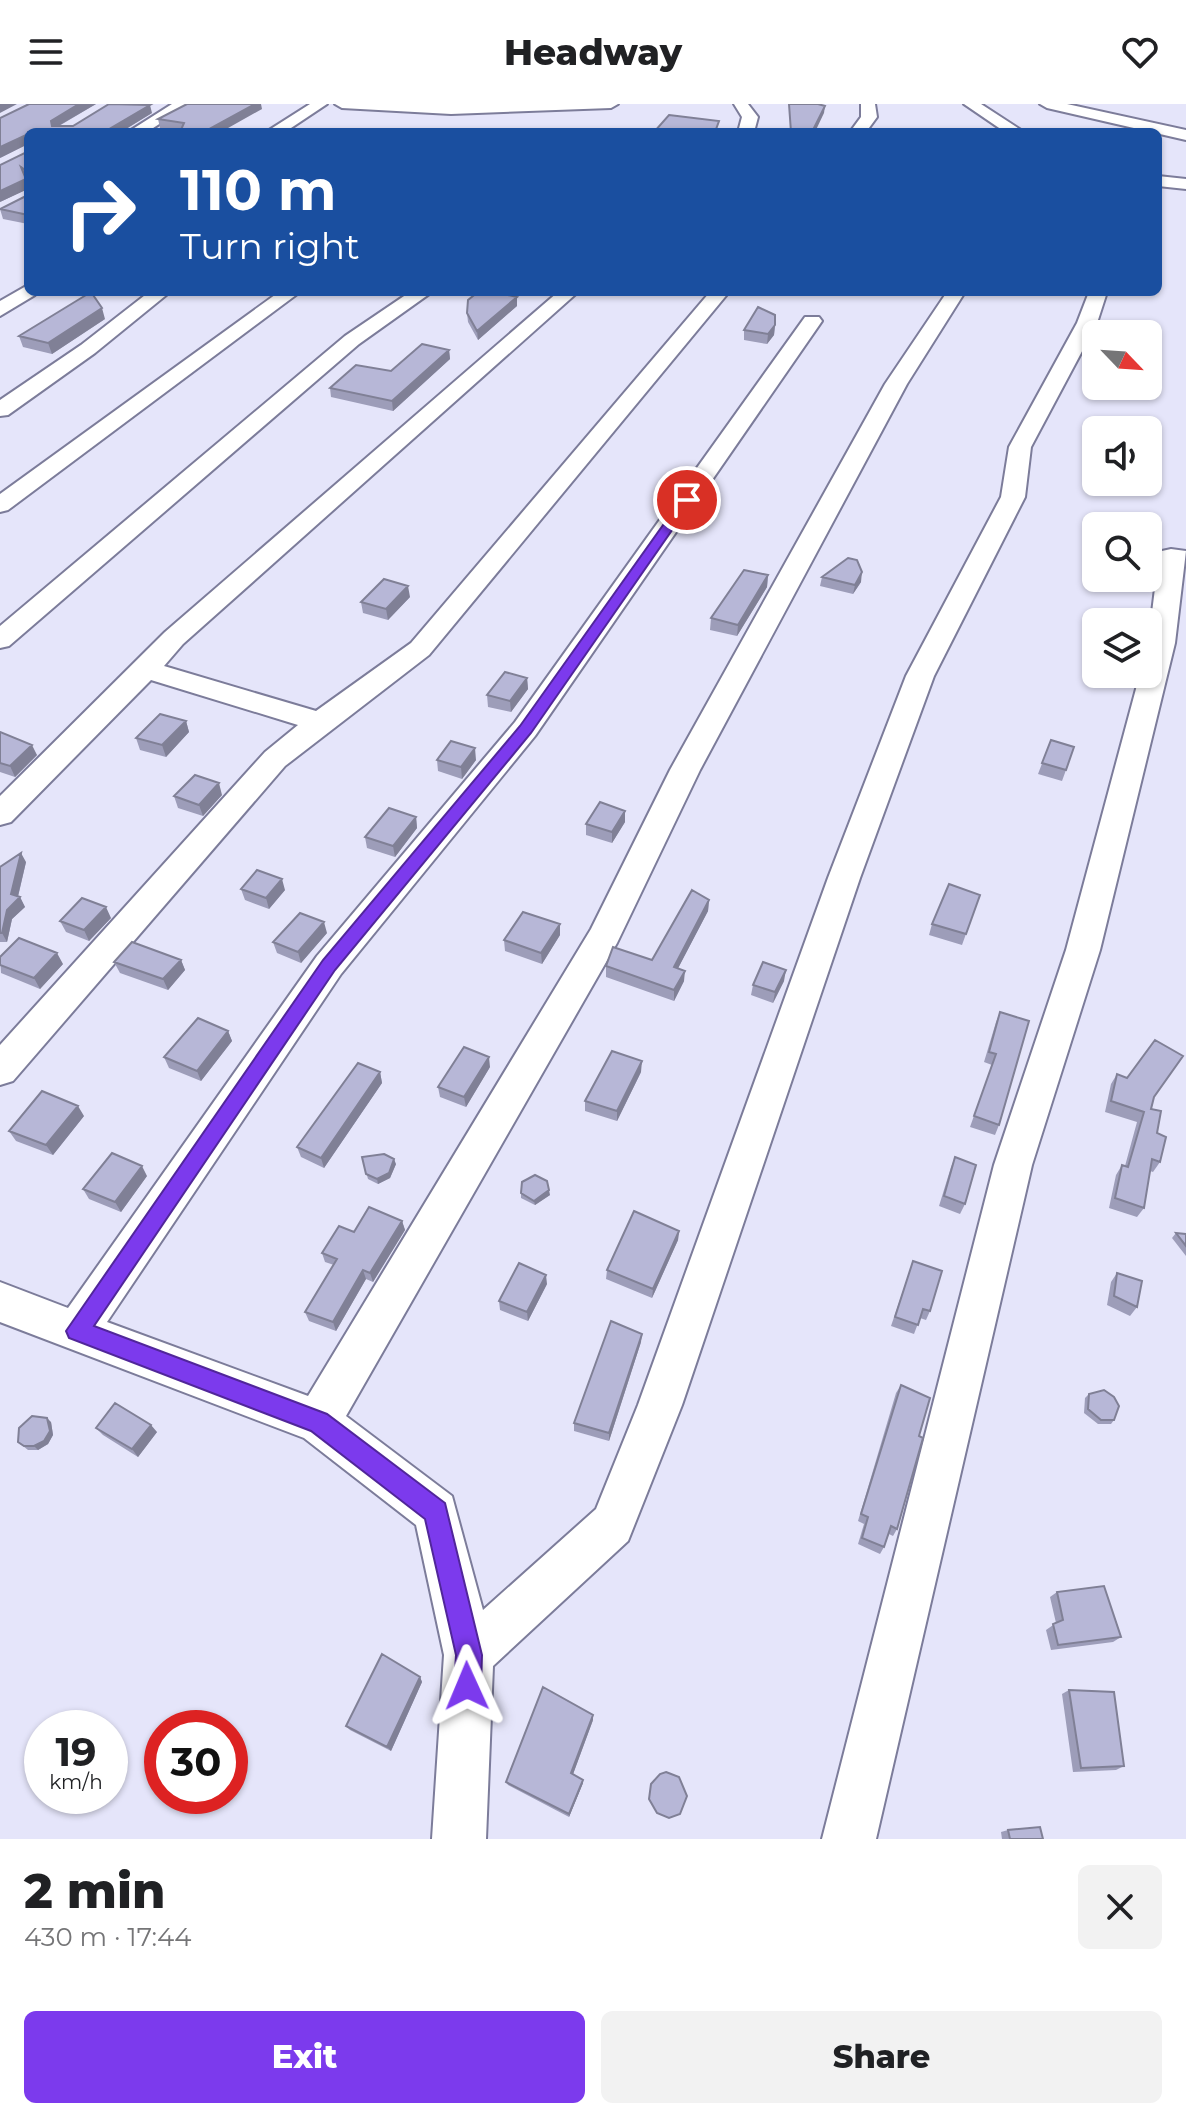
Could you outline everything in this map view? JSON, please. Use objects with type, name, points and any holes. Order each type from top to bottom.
[{"type":"street","points":[[143,128],[183,104]]},
{"type":"street","points":[[281,128],[320,104]]},
{"type":"street","points":[[342,104],[414,108],[536,108],[611,104]]},
{"type":"street","points":[[741,104],[750,117],[747,128]]},
{"type":"street","points":[[861,128],[869,117],[868,104]]},
{"type":"street","points":[[971,104],[1010,128]]},
{"type":"street","points":[[1047,104],[1155,128]]},
{"type":"street","points":[[391,124],[414,108]]},
{"type":"street","points":[[504,126],[536,108]]},
{"type":"street","points":[[1162,130],[1186,135]]},
{"type":"street","points":[[1162,181],[1186,184]]},
{"type":"street","points":[[0,310],[24,294]]},
{"type":"street","points":[[0,410],[88,349],[156,296]]},
{"type":"street","points":[[0,505],[286,296]]},
{"type":"street","points":[[0,640],[352,340],[417,296]]},
{"type":"street","points":[[0,814],[174,638],[564,296]]},
{"type":"street","points":[[0,1070],[275,759],[420,649],[717,296]]},
{"type":"street","points":[[318,1422],[605,934],[685,770],[896,384],[953,296]]},
{"type":"street","points":[[469,1655],[612,1525],[660,1405],[844,878],[920,676],[1013,497],[1020,447],[1087,323],[1097,296]]},
{"type":"street","points":[[77,1331],[329,965],[525,729],[812,321]]},
{"type":"street","points":[[1162,643],[1171,556],[1186,558]]},
{"type":"street","points":[[0,607],[30,615]]},
{"type":"street","points":[[146,669],[320,722]]},
{"type":"street","points":[[1162,675],[1175,672],[1186,675]]},
{"type":"street","points":[[849,1839],[1013,1165],[1083,950],[1150,688]]},
{"type":"street","points":[[0,1302],[318,1422],[436,1512],[469,1655],[459,1839]]},
{"type":"building","points":[[29,104],[79,104],[51,121],[52,126],[73,126],[109,104],[150,105],[111,128],[24,128],[24,136],[0,147],[0,118]]},
{"type":"building","points":[[187,104],[255,104],[211,128],[182,128],[184,123],[158,119]]},
{"type":"building","points":[[789,104],[825,106],[814,128],[791,128]]},
{"type":"building","points":[[669,115],[719,121],[716,128],[658,128]]},
{"type":"building","points":[[24,153],[24,169],[21,167],[24,180],[0,191],[0,165]]},
{"type":"building","points":[[24,197],[24,214],[0,209]]},
{"type":"building","points":[[84,296],[94,296],[102,308],[48,343],[19,336]]},
{"type":"building","points":[[473,296],[517,297],[477,331],[467,313],[468,300]]},
{"type":"building","points":[[758,307],[775,315],[775,325],[768,334],[744,330]]},
{"type":"building","points":[[422,344],[449,350],[392,401],[330,388],[356,365],[391,371]]},
{"type":"building","points":[[848,558],[857,560],[862,572],[855,585],[822,577]]},
{"type":"building","points":[[744,570],[768,575],[738,625],[711,618]]},
{"type":"building","points":[[384,579],[408,586],[386,609],[361,602]]},
{"type":"building","points":[[505,672],[527,678],[510,701],[487,695]]},
{"type":"building","points":[[160,714],[186,721],[162,745],[136,738]]},
{"type":"building","points":[[0,732],[32,745],[10,766],[0,763]]},
{"type":"building","points":[[1051,740],[1074,747],[1066,770],[1042,763]]},
{"type":"building","points":[[451,741],[475,748],[461,767],[437,760]]},
{"type":"building","points":[[195,775],[219,783],[199,805],[174,796]]},
{"type":"building","points":[[600,802],[625,811],[612,832],[586,824]]},
{"type":"building","points":[[389,808],[416,817],[393,846],[365,837]]},
{"type":"building","points":[[21,853],[11,894],[20,897],[7,910],[0,933],[0,867]]},
{"type":"building","points":[[257,870],[282,879],[266,898],[241,889]]},
{"type":"building","points":[[949,884],[980,895],[966,934],[932,924]]},
{"type":"building","points":[[692,890],[709,900],[674,967],[685,971],[674,990],[606,966],[613,947],[652,960]]},
{"type":"building","points":[[82,898],[106,907],[84,930],[60,921]]},
{"type":"building","points":[[523,912],[560,924],[541,953],[504,940]]},
{"type":"building","points":[[300,913],[324,922],[298,952],[273,942]]},
{"type":"building","points":[[19,938],[57,953],[34,978],[0,965],[0,957]]},
{"type":"building","points":[[132,942],[181,960],[163,979],[114,962]]},
{"type":"building","points":[[763,962],[786,970],[775,992],[753,985]]},
{"type":"building","points":[[1000,1012],[1029,1021],[999,1125],[974,1116],[996,1054],[989,1052]]},
{"type":"building","points":[[198,1018],[228,1031],[197,1071],[164,1057]]},
{"type":"building","points":[[1155,1040],[1183,1056],[1154,1097],[1151,1109],[1161,1111],[1157,1133],[1166,1137],[1160,1162],[1152,1159],[1144,1208],[1115,1198],[1122,1165],[1128,1167],[1144,1112],[1111,1101],[1117,1074],[1127,1078]]},
{"type":"building","points":[[464,1047],[489,1057],[464,1097],[438,1087]]},
{"type":"building","points":[[612,1051],[642,1061],[617,1111],[585,1101]]},
{"type":"building","points":[[358,1063],[380,1072],[321,1158],[297,1147]]},
{"type":"building","points":[[42,1091],[78,1106],[46,1145],[9,1131]]},
{"type":"building","points":[[112,1153],[142,1166],[115,1202],[83,1189]]},
{"type":"building","points":[[384,1154],[394,1159],[389,1173],[377,1179],[366,1174],[362,1157]]},
{"type":"building","points":[[955,1157],[976,1165],[965,1204],[944,1196]]},
{"type":"building","points":[[535,1175],[547,1181],[549,1190],[534,1201],[521,1193],[522,1182]]},
{"type":"building","points":[[369,1207],[402,1221],[370,1273],[363,1270],[333,1322],[305,1312],[337,1259],[322,1253],[339,1226],[354,1232]]},
{"type":"building","points":[[634,1211],[679,1231],[653,1289],[607,1270]]},
{"type":"building","points":[[1176,1233],[1186,1234],[1186,1246]]},
{"type":"building","points":[[913,1261],[942,1271],[930,1311],[923,1309],[918,1325],[895,1317]]},
{"type":"building","points":[[519,1263],[546,1275],[527,1312],[499,1301]]},
{"type":"building","points":[[1117,1273],[1142,1281],[1137,1307],[1114,1296]]},
{"type":"building","points":[[611,1321],[642,1334],[609,1433],[574,1423]]},
{"type":"building","points":[[901,1385],[930,1398],[919,1436],[923,1438],[897,1529],[891,1526],[884,1547],[862,1538],[868,1517],[861,1514]]},
{"type":"building","points":[[1104,1390],[1114,1397],[1119,1406],[1114,1420],[1101,1420],[1088,1409],[1089,1394]]},
{"type":"building","points":[[115,1403],[151,1425],[132,1449],[96,1428]]},
{"type":"building","points":[[32,1416],[47,1418],[50,1431],[44,1441],[34,1446],[24,1446],[18,1442],[19,1428]]},
{"type":"building","points":[[1104,1586],[1121,1637],[1058,1645],[1053,1624],[1063,1620],[1057,1592]]},
{"type":"building","points":[[382,1654],[420,1677],[387,1747],[346,1726]]},
{"type":"building","points":[[543,1687],[593,1715],[571,1773],[583,1780],[569,1814],[506,1782]]},
{"type":"building","points":[[1069,1690],[1114,1692],[1124,1766],[1081,1768]]},
{"type":"building","points":[[666,1772],[679,1777],[687,1796],[680,1814],[669,1818],[657,1813],[649,1799],[651,1784]]},
{"type":"building","points":[[1040,1827],[1043,1839],[1010,1839],[1008,1830]]},
{"type":"route","points":[[467,1686],[469,1655],[436,1512],[318,1422],[77,1331],[329,965],[525,729],[687,500]]}]
